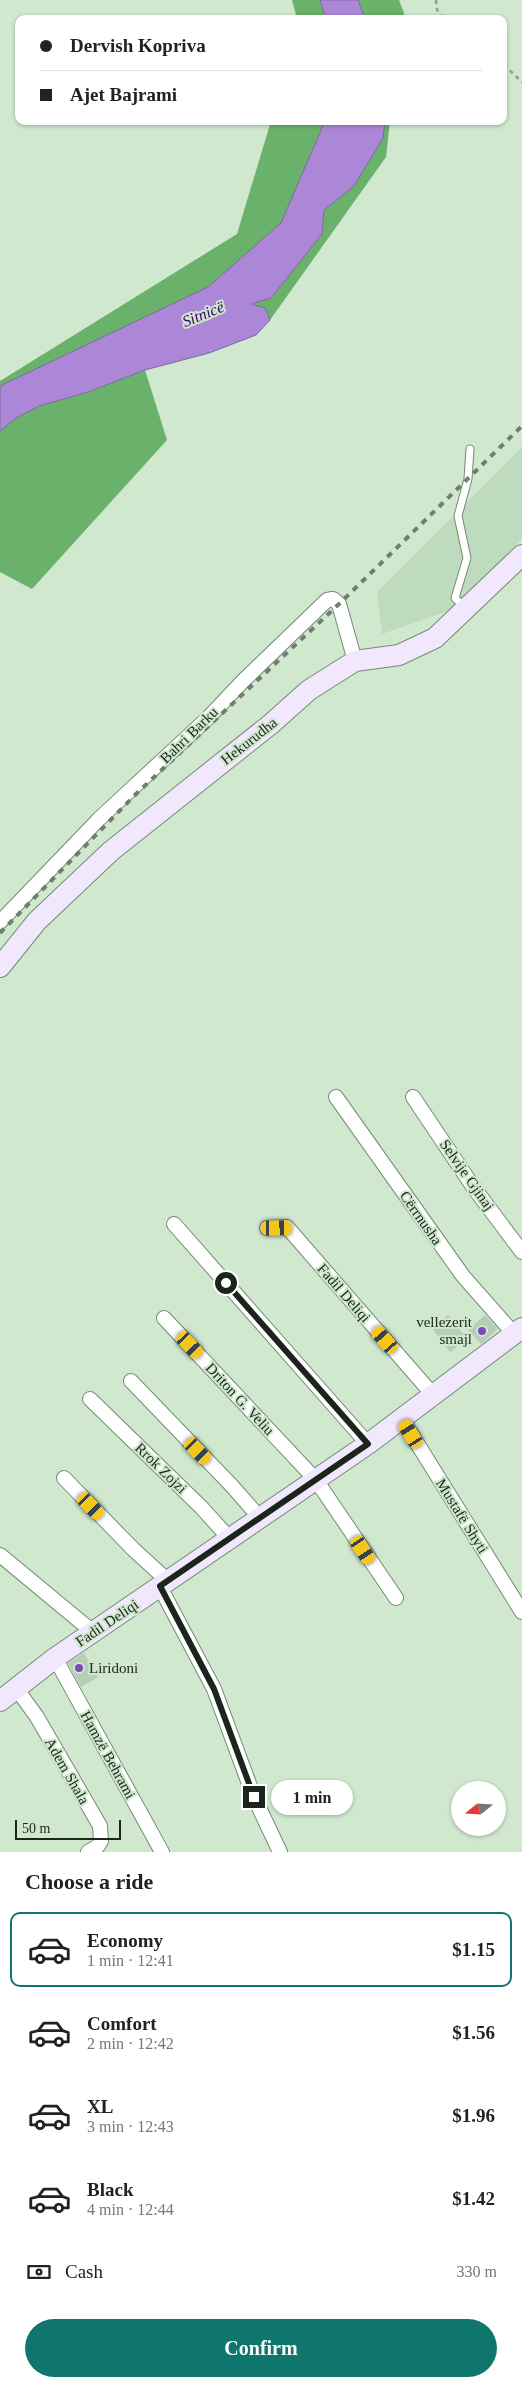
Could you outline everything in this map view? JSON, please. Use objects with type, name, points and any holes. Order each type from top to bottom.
[{"type":"main road","name":"Hekurudha","points":[[0,967],[37,921],[111,851],[271,724],[309,690],[355,661],[399,655],[435,638],[522,555]]},
{"type":"main road","name":"Fadil Deliqi","points":[[0,1702],[55,1658],[368,1444],[518,1331]]},
{"type":"street","name":"Bahri Barku","points":[[0,922],[92,826],[209,717],[243,681],[327,600],[333,599],[339,604],[355,661]]},
{"type":"street","name":"Cërrnusha","points":[[336,1097],[463,1276],[518,1331]]},
{"type":"street","name":"Selvije Gjinaj","points":[[413,1097],[474,1188],[522,1252]]},
{"type":"street","points":[[174,1224],[368,1444]]},
{"type":"street","name":"Fadil Deliqi","points":[[267,1228],[287,1227],[434,1396]]},
{"type":"street","name":"Driton G. Veliu","points":[[164,1318],[316,1480]]},
{"type":"street","points":[[131,1381],[232,1486],[260,1518]]},
{"type":"street","name":"Rrok Zojzi","points":[[90,1399],[230,1539]]},
{"type":"street","name":"Mustafë Shyti","points":[[402,1419],[522,1612]]},
{"type":"street","points":[[64,1478],[164,1584],[214,1689],[254,1797],[280,1852]]},
{"type":"street","points":[[316,1480],[396,1598]]},
{"type":"street","points":[[0,1555],[93,1632]]},
{"type":"street","name":"Hamzë Behrami","points":[[55,1658],[162,1852]]},
{"type":"street","name":"Adem Shala","points":[[16,1688],[37,1717],[100,1826],[101,1842],[88,1852]]},
{"type":"lane","points":[[466,609],[455,598],[467,558],[458,516],[468,479],[470,450]]},
{"type":"path","points":[[436,0],[437,10],[441,15]]},
{"type":"path","points":[[507,68],[522,82]]},
{"type":"shaded area","points":[[522,447],[522,539],[454,609],[382,634],[377,592]]},
{"type":"green space","points":[[292,0],[399,0],[404,13],[404,15],[296,15]]},
{"type":"green space","points":[[270,125],[390,125],[386,157],[270,320],[256,335],[209,353],[145,370],[167,440],[32,589],[0,572],[0,381],[237,234]]},
{"type":"water","points":[[320,0],[358,0],[364,15],[325,15]]},
{"type":"water","name":"Sitnicë","points":[[323,125],[385,125],[383,138],[354,186],[324,210],[322,234],[271,298],[251,304],[265,308],[270,320],[256,335],[209,353],[145,370],[88,392],[39,406],[16,418],[0,431],[0,386],[208,287],[281,223]]},
{"type":"building","points":[[448,1315],[467,1339],[450,1352],[432,1328]]},
{"type":"building","points":[[485,1315],[498,1329],[481,1344],[468,1330]]},
{"type":"building","points":[[84,1653],[98,1677],[81,1687],[68,1663]]},
{"type":"railway","points":[[0,933],[136,794],[339,604],[522,426]]},
{"type":"place","name":"vellezerit smajl","points":[[482,1331]]},
{"type":"place","name":"Liridoni","points":[[79,1668]]},
{"type":"route","points":[[226,1283],[368,1444],[160,1586],[214,1689],[254,1797]]}]
